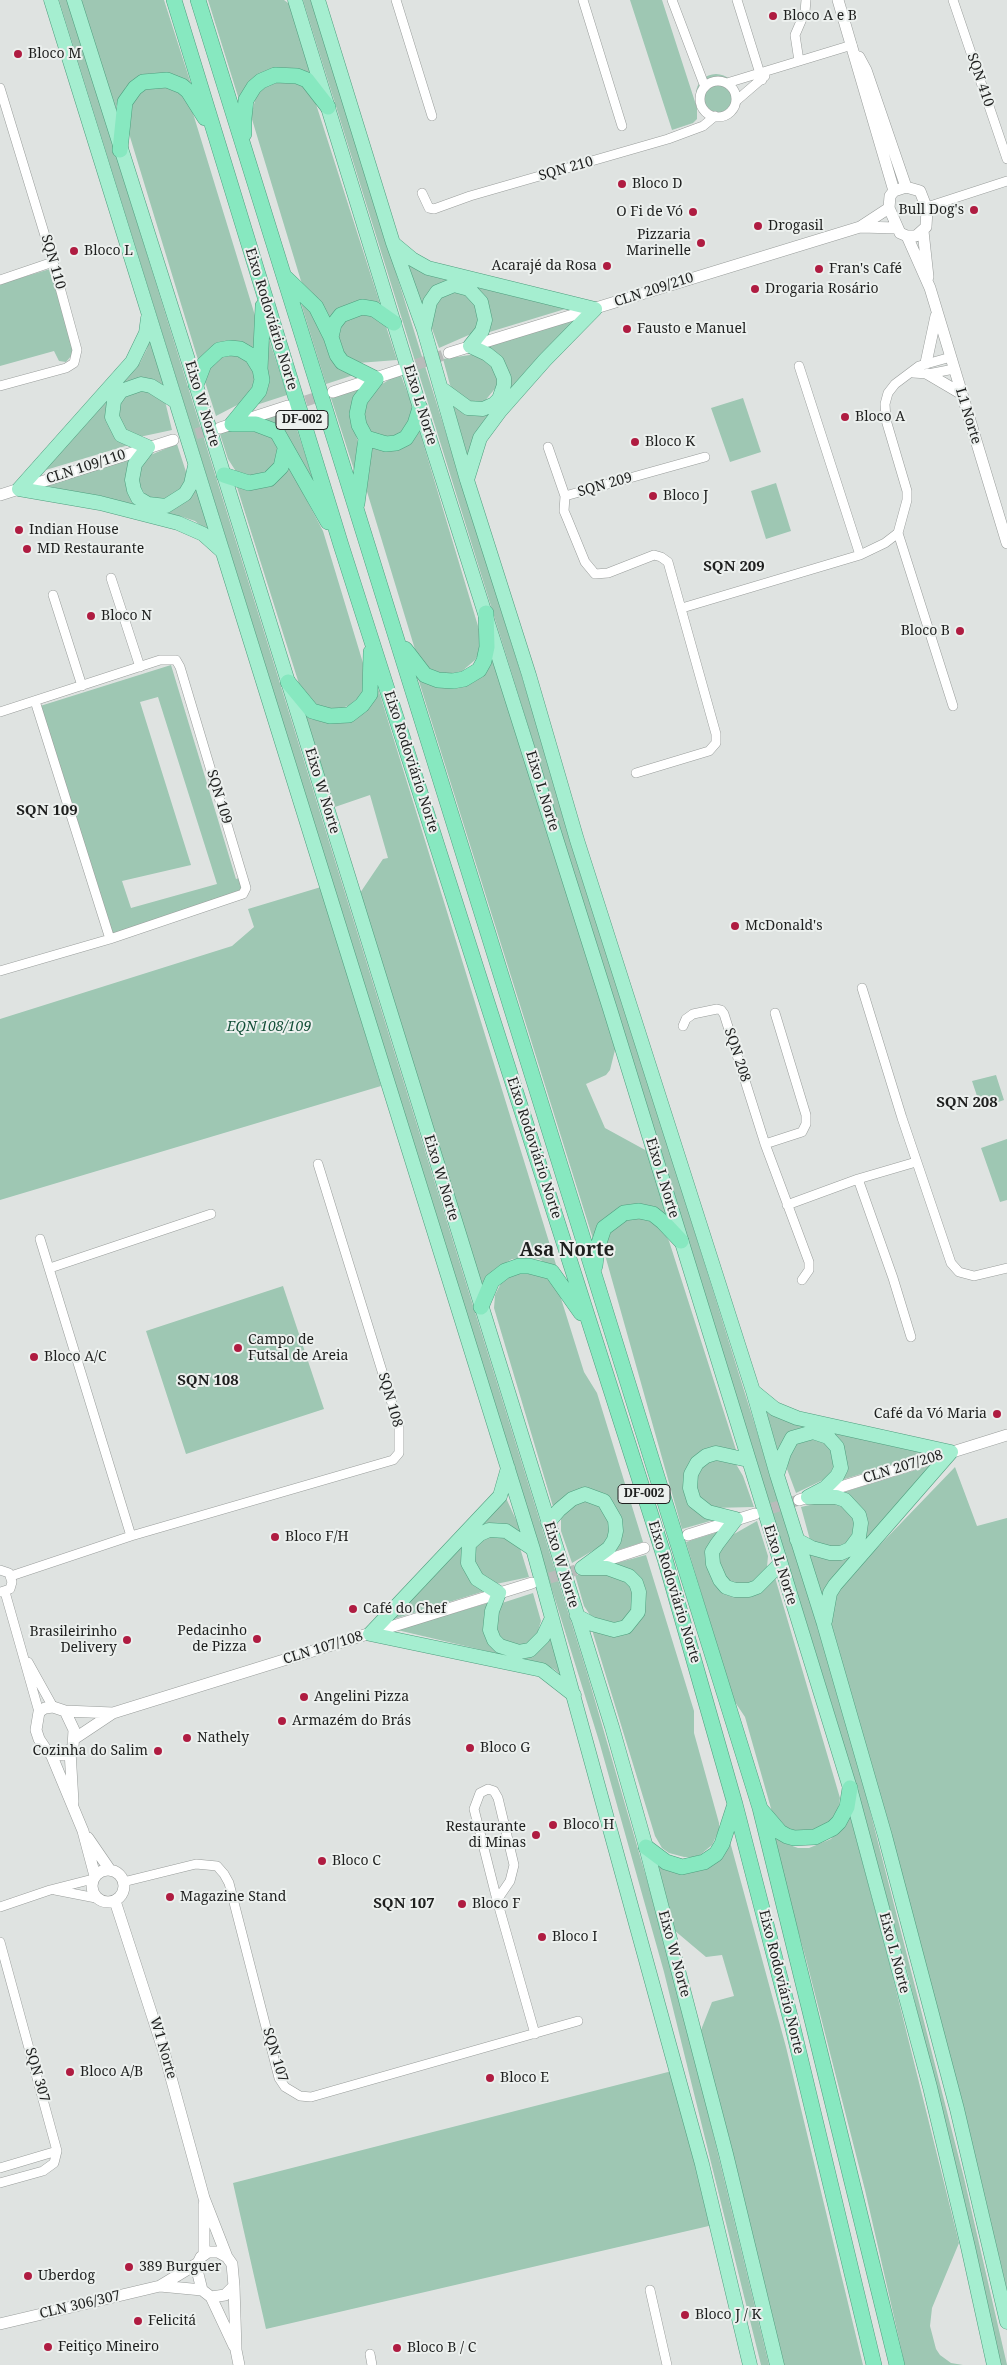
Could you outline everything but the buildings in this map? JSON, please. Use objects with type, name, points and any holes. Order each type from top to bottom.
[{"type":"highway","name":"Eixo Rodoviário Norte","points":[[174,0],[341,545],[665,1558],[736,1804],[798,2047],[874,2365]]},
{"type":"highway","name":"Eixo Rodoviário Norte","points":[[198,0],[760,1808],[897,2365]]},
{"type":"highway","points":[[246,153],[244,118],[246,100],[261,80],[275,75],[298,76],[307,80],[328,106]]},
{"type":"highway","points":[[120,150],[123,110],[127,96],[143,82],[155,80],[167,80],[182,86],[188,91],[216,136]]},
{"type":"highway","points":[[285,276],[316,307],[331,336],[333,347],[342,362],[376,378],[360,400],[357,414],[359,425],[366,438],[356,508]]},
{"type":"highway","points":[[226,426],[259,392],[262,380],[260,369],[263,295]]},
{"type":"highway","points":[[331,336],[334,324],[341,315],[362,307],[374,308],[394,322]]},
{"type":"highway","points":[[196,385],[204,364],[219,350],[240,349],[252,356],[260,369]]},
{"type":"highway","points":[[366,438],[386,444],[396,443],[406,438],[415,424],[420,408]]},
{"type":"highway","points":[[226,426],[256,424],[266,426],[277,432],[341,545]]},
{"type":"highway","points":[[224,475],[249,483],[270,479],[281,467],[285,449]]},
{"type":"highway","points":[[397,638],[425,675],[438,680],[453,681],[464,679],[479,670],[484,661],[487,647],[486,613]]},
{"type":"highway","points":[[288,682],[312,711],[330,716],[349,715],[362,705],[370,694],[371,636]]},
{"type":"highway","points":[[594,1273],[600,1236],[609,1223],[624,1213],[639,1210],[653,1214],[681,1241]]},
{"type":"highway","points":[[481,1307],[492,1282],[505,1271],[519,1266],[540,1268],[552,1272],[559,1279],[592,1330]]},
{"type":"highway","points":[[760,1808],[780,1832],[787,1836],[794,1838],[814,1837],[833,1828],[839,1822],[847,1807],[850,1788]]},
{"type":"highway","points":[[646,1847],[666,1862],[682,1866],[704,1862],[716,1854],[722,1844],[736,1804]]},
{"type":"main road","name":"Eixo W Norte","points":[[51,0],[224,554],[235,598],[533,1549],[702,2164],[750,2365]]},
{"type":"main road","name":"Eixo W Norte","points":[[74,0],[224,475],[577,1616],[646,1847],[726,2154],[777,2365]]},
{"type":"main road","name":"Eixo L Norte","points":[[295,0],[420,408],[486,613],[850,1788],[930,2087],[994,2365]]},
{"type":"main road","name":"Eixo L Norte","points":[[318,0],[393,242],[424,330],[467,480],[529,675],[577,840],[753,1391],[776,1475],[824,1624],[885,1836],[957,2109],[1007,2322]]},
{"type":"main road","points":[[393,242],[412,260],[428,268],[595,309]]},
{"type":"main road","points":[[424,330],[430,302],[437,292],[454,285],[469,289],[481,302],[485,320],[482,331],[470,346],[487,354],[497,362],[502,371],[504,385],[499,399],[484,409],[468,408],[442,389]]},
{"type":"main road","points":[[467,480],[480,438],[500,411],[544,360],[595,309]]},
{"type":"main road","points":[[19,489],[132,362],[146,333],[149,316]]},
{"type":"main road","points":[[175,401],[152,386],[141,384],[121,391],[114,401],[112,417],[121,435],[148,447],[135,464],[132,480],[138,498],[148,504],[166,506],[185,494],[192,484],[196,466]]},
{"type":"main road","points":[[19,489],[100,503],[178,523],[203,534],[224,554]]},
{"type":"main road","points":[[753,1391],[775,1409],[797,1418],[951,1452],[834,1585],[826,1609],[824,1624]]},
{"type":"main road","points":[[776,1475],[792,1438],[808,1432],[819,1433],[828,1437],[837,1447],[841,1468],[837,1476],[824,1488],[803,1499]]},
{"type":"main road","points":[[748,1460],[716,1453],[706,1456],[697,1463],[691,1474],[690,1488],[694,1501],[708,1512],[736,1519],[712,1552],[713,1564],[720,1580],[735,1590],[749,1590],[758,1587],[780,1564]]},
{"type":"main road","points":[[370,1634],[500,1496],[508,1467]]},
{"type":"main road","points":[[548,1523],[572,1499],[585,1494],[604,1501],[615,1520],[616,1531],[614,1540],[609,1548],[582,1568]]},
{"type":"main road","points":[[797,1540],[812,1548],[830,1553],[841,1553],[850,1549],[859,1537],[861,1523],[859,1515],[845,1500],[836,1497],[803,1499]]},
{"type":"main road","points":[[533,1549],[511,1534],[501,1530],[489,1530],[480,1534],[469,1544],[467,1556],[472,1571],[481,1583],[499,1593],[490,1619],[490,1630],[494,1640],[500,1646],[519,1652],[530,1650],[543,1637],[552,1618]]},
{"type":"main road","points":[[577,1616],[599,1627],[614,1630],[626,1627],[638,1612],[639,1592],[629,1576],[607,1568],[582,1568]]},
{"type":"main road","points":[[370,1634],[542,1670],[574,1696]]},
{"type":"street","points":[[396,0],[432,116]]},
{"type":"street","points":[[583,0],[622,126]]},
{"type":"street","points":[[672,0],[705,87]]},
{"type":"street","points":[[737,0],[760,76]]},
{"type":"street","points":[[799,61],[795,35],[806,12],[806,0]]},
{"type":"street","points":[[838,0],[894,191]]},
{"type":"street","name":"SQN 410","points":[[953,0],[1007,159]]},
{"type":"street","points":[[760,76],[727,83],[713,82],[705,87],[700,96],[702,107],[705,112],[715,116],[726,115],[734,107],[736,101],[760,76],[772,69],[852,45]]},
{"type":"street","points":[[852,45],[866,70],[906,187]]},
{"type":"street","points":[[727,83],[734,90],[736,101]]},
{"type":"street","name":"SQN 110","points":[[0,88],[53,262],[75,342],[77,356],[74,363],[66,368],[0,386]]},
{"type":"street","name":"SQN 210","points":[[422,193],[429,208],[434,209],[470,196],[668,139],[703,126],[715,116]]},
{"type":"street","points":[[927,207],[1007,181]]},
{"type":"street","points":[[906,187],[920,191],[927,207],[927,222],[923,232],[916,236],[907,236],[900,233],[889,208],[890,196],[894,191],[906,187]]},
{"type":"street","name":"CLN 209/210","points":[[449,354],[860,227],[889,208]]},
{"type":"street","name":"CLN 209/210","points":[[860,227],[897,228]]},
{"type":"street","name":"L1 Norte","points":[[923,232],[930,288]]},
{"type":"street","name":"L1 Norte","points":[[907,236],[930,288],[1007,543]]},
{"type":"street","points":[[0,280],[53,262]]},
{"type":"street","points":[[927,369],[937,312]]},
{"type":"street","points":[[951,357],[927,369],[913,373],[895,384],[888,393],[885,404],[886,420],[907,491],[905,510],[898,533],[952,706]]},
{"type":"street","points":[[799,366],[860,555]]},
{"type":"street","points":[[927,369],[954,369]]},
{"type":"street","points":[[927,369],[962,394]]},
{"type":"street","points":[[333,392],[400,370]]},
{"type":"street","points":[[226,426],[288,406]]},
{"type":"street","name":"CLN 109/110","points":[[0,495],[173,440]]},
{"type":"street","points":[[548,447],[565,496]]},
{"type":"street","name":"SQN 209","points":[[636,773],[702,754],[714,748],[716,734],[668,562],[661,557],[646,557],[608,573],[595,574],[589,569],[564,511],[565,496],[705,457]]},
{"type":"street","points":[[682,608],[860,555],[885,543],[898,533]]},
{"type":"street","points":[[111,578],[140,667]]},
{"type":"street","points":[[54,595],[82,686]]},
{"type":"street","name":"SQN 109","points":[[0,712],[170,658],[176,660],[179,663],[246,890],[243,894],[110,939],[0,971]]},
{"type":"street","points":[[35,701],[110,939]]},
{"type":"street","points":[[862,988],[916,1162],[953,1267],[963,1274],[974,1276],[1007,1268]]},
{"type":"street","name":"SQN 208","points":[[683,1026],[686,1019],[693,1014],[717,1008],[721,1010],[787,1205],[809,1262],[809,1270],[802,1280]]},
{"type":"street","points":[[766,1144],[802,1132],[806,1124],[804,1107],[775,1013]]},
{"type":"street","points":[[787,1205],[858,1179],[916,1162]]},
{"type":"street","name":"SQN 108","points":[[11,1576],[132,1536],[373,1468],[393,1460],[398,1452],[399,1426],[318,1164]]},
{"type":"street","points":[[858,1179],[893,1278],[911,1337]]},
{"type":"street","points":[[50,1268],[210,1214]]},
{"type":"street","points":[[40,1239],[132,1536]]},
{"type":"street","name":"CLN 207/208","points":[[803,1499],[1007,1436]]},
{"type":"street","points":[[688,1534],[755,1514]]},
{"type":"street","points":[[582,1568],[644,1548]]},
{"type":"street","points":[[0,1570],[11,1576],[11,1587],[2,1592],[22,1651],[39,1712],[36,1730],[43,1746],[51,1754],[83,1830],[94,1878],[92,1892],[96,1898]]},
{"type":"street","name":"CLN 107/108","points":[[74,1739],[113,1713],[532,1583]]},
{"type":"street","points":[[22,1651],[53,1706]]},
{"type":"street","points":[[39,1712],[44,1708],[53,1706],[65,1711],[74,1730],[74,1739],[70,1751],[74,1808]]},
{"type":"street","name":"CLN 107/108","points":[[65,1711],[113,1713]]},
{"type":"street","points":[[51,1754],[64,1755],[70,1751]]},
{"type":"street","points":[[497,1900],[510,1881],[514,1865],[498,1798],[494,1791],[488,1789],[480,1793],[474,1809],[497,1900],[535,2034]]},
{"type":"street","points":[[50,1890],[96,1898],[107,1903],[115,1901],[122,1893],[124,1882],[119,1874],[110,1870],[83,1830]]},
{"type":"street","name":"SQN 107","points":[[124,1882],[196,1864],[217,1866],[224,1874],[231,1891],[280,2078],[285,2087],[300,2096],[311,2097],[578,2021]]},
{"type":"street","points":[[0,1907],[50,1890],[94,1878],[99,1872],[110,1870]]},
{"type":"street","name":"W1 Norte","points":[[115,1901],[164,2052],[204,2198],[227,2257]]},
{"type":"street","name":"SQN 307","points":[[0,1942],[56,2151]]},
{"type":"street","points":[[0,2168],[56,2151],[54,2163],[43,2171],[0,2183]]},
{"type":"street","name":"W1 Norte","points":[[201,2259],[204,2198]]},
{"type":"street","points":[[236,2350],[206,2294],[198,2274],[201,2259],[218,2252],[227,2257],[234,2273],[236,2350],[239,2365]]},
{"type":"street","name":"CLN 306/307","points":[[0,2324],[160,2286],[201,2259]]},
{"type":"street","name":"CLN 306/307","points":[[160,2286],[206,2294]]},
{"type":"street","points":[[206,2294],[225,2295],[234,2286]]},
{"type":"street","points":[[650,2290],[667,2365]]},
{"type":"street","points":[[370,2354],[372,2365]]},
{"type":"green space","points":[[59,0],[68,0],[587,1673],[653,1901],[694,2055],[769,2365],[761,2365],[664,1972],[599,1741]]},
{"type":"green space","points":[[81,0],[164,0],[191,84],[166,73],[146,74],[126,87],[115,108]]},
{"type":"green space","points":[[208,0],[284,0],[292,6],[316,81],[300,70],[281,68],[240,103]]},
{"type":"green space","points":[[303,0],[311,0],[847,1721],[964,2178],[1007,2365],[1000,2365],[959,2181],[909,1978],[838,1725]]},
{"type":"green space","points":[[630,0],[662,0],[697,108],[697,119],[693,123],[672,130]]},
{"type":"green space","points":[[716,74],[730,80],[736,94],[730,108],[716,114],[702,108],[696,94],[702,80]]},
{"type":"green space","points":[[292,81],[302,85],[316,104],[381,307],[332,322],[322,305],[306,289],[301,281],[251,116],[257,93],[272,83]]},
{"type":"green space","points":[[154,84],[164,84],[181,92],[192,110],[257,322],[256,355],[246,346],[199,363],[127,127],[134,96]]},
{"type":"green space","points":[[405,256],[575,306],[483,334],[488,322],[461,282],[422,311]]},
{"type":"green space","points":[[50,269],[73,348],[72,355],[66,362],[59,361],[54,351],[0,366],[0,284]]},
{"type":"green space","points":[[453,290],[471,296],[480,317],[476,329],[471,334],[439,348],[430,323],[433,301]]},
{"type":"green space","points":[[300,300],[319,320],[360,373],[326,384]]},
{"type":"green space","points":[[363,311],[385,323],[397,360],[358,363],[345,356],[338,344],[338,329],[341,322]]},
{"type":"green space","points":[[578,318],[473,441],[467,456],[450,402],[470,412],[506,392],[486,347]]},
{"type":"green space","points":[[150,334],[167,389],[155,381],[141,378],[125,383],[111,399],[132,444],[39,472],[140,363],[147,349]]},
{"type":"green space","points":[[268,336],[287,395],[250,407]]},
{"type":"green space","points":[[237,353],[253,365],[256,383],[243,402],[216,416],[204,379],[213,359]]},
{"type":"green space","points":[[476,354],[495,364],[498,385],[484,402],[469,403],[456,394],[450,385],[443,359]]},
{"type":"green space","points":[[400,373],[412,405],[412,416],[405,431],[396,436],[385,438],[368,430],[360,409],[374,389]]},
{"type":"green space","points":[[364,385],[355,428],[359,451],[355,473],[330,395]]},
{"type":"green space","points":[[139,387],[165,401],[172,430],[144,436],[131,436],[119,421],[117,415],[121,399]]},
{"type":"green space","points":[[743,398],[761,452],[730,462],[711,408]]},
{"type":"green space","points":[[290,408],[321,504],[260,419]]},
{"type":"green space","points":[[418,426],[481,636],[479,653],[475,660],[461,672],[452,674],[443,674],[427,668],[417,656],[365,485],[370,443],[379,446]]},
{"type":"green space","points":[[260,428],[277,442],[279,459],[262,478],[237,473],[228,459],[219,431]]},
{"type":"green space","points":[[177,444],[187,475],[187,484],[168,500],[148,497],[140,488],[138,470],[148,456]]},
{"type":"green space","points":[[135,455],[128,478],[155,508],[195,480],[212,535],[195,521],[183,517],[43,485]]},
{"type":"green space","points":[[287,463],[323,531],[363,663],[365,688],[350,705],[337,710],[318,707],[300,687],[236,484],[249,488]]},
{"type":"green space","points":[[776,483],[791,531],[766,539],[751,491]]},
{"type":"green space","points":[[492,650],[616,1046],[610,1070],[606,1075],[586,1084],[605,1128],[647,1151],[668,1217],[618,1209],[603,1219],[597,1227],[593,1239],[417,675],[450,687]]},
{"type":"green space","points":[[171,665],[236,879],[241,877],[247,896],[109,937],[37,707]],"holes":[[[158,697],[217,884],[131,908],[122,881],[191,865],[140,702]]]},
{"type":"green space","points":[[377,685],[558,1271],[539,1259],[512,1259],[495,1269],[483,1293],[358,896],[383,859],[388,858],[370,795],[332,808],[301,709],[310,719],[331,723]]},
{"type":"green space","name":"EQN 108/109","points":[[321,887],[381,1086],[0,1200],[0,1019],[232,946],[254,927],[248,909]]},
{"type":"green space","points":[[996,1075],[1004,1100],[981,1108],[972,1081]]},
{"type":"green space","points":[[1007,1139],[1007,1200],[1000,1202],[981,1148]]},
{"type":"green space","points":[[634,1217],[650,1220],[664,1232],[669,1241],[737,1453],[723,1448],[684,1480],[717,1519],[682,1529],[605,1255],[606,1236],[618,1223]]},
{"type":"green space","points":[[525,1271],[548,1277],[559,1292],[584,1372],[597,1393],[643,1542],[609,1553],[618,1515],[580,1490],[568,1494],[554,1510],[494,1308],[495,1295],[501,1283],[506,1278]]},
{"type":"green space","points":[[283,1286],[324,1409],[186,1454],[146,1331]]},
{"type":"green space","points":[[760,1401],[930,1453],[838,1481],[844,1462],[813,1428],[778,1458]]},
{"type":"green space","points":[[807,1436],[830,1445],[835,1465],[827,1478],[796,1493],[787,1469],[790,1449],[794,1444]]},
{"type":"green space","points":[[712,1458],[736,1464],[743,1476],[754,1507],[711,1508],[694,1491],[696,1472]]},
{"type":"green space","points":[[935,1464],[833,1577],[827,1587],[824,1603],[955,1467],[977,1526],[1007,1518],[1007,2308],[804,1549],[826,1558],[864,1529],[841,1493]]},
{"type":"green space","points":[[506,1498],[523,1535],[512,1528],[467,1543],[488,1590],[394,1619]]},
{"type":"green space","points":[[582,1499],[604,1505],[611,1531],[604,1544],[572,1563],[561,1531],[561,1519],[563,1514]]},
{"type":"green space","points":[[832,1500],[843,1504],[856,1517],[853,1541],[832,1550],[810,1540],[801,1507]]},
{"type":"green space","points":[[757,1521],[768,1556],[767,1567],[751,1583],[735,1584],[727,1580],[720,1573],[717,1552],[727,1538]]},
{"type":"green space","points":[[721,1531],[710,1546],[731,1592],[774,1574],[840,1798],[838,1810],[827,1827],[793,1833],[774,1819],[745,1717],[733,1699],[686,1542]]},
{"type":"green space","points":[[502,1534],[520,1548],[529,1577],[496,1584],[491,1583],[475,1569],[473,1546],[477,1540]]},
{"type":"green space","points":[[646,1555],[694,1711],[694,1733],[719,1823],[719,1830],[712,1845],[700,1855],[693,1857],[669,1853],[662,1848],[655,1836],[592,1630],[611,1636],[644,1601],[613,1564]]},
{"type":"green space","points":[[575,1575],[617,1575],[633,1587],[635,1606],[623,1621],[609,1625],[590,1615],[584,1606]]},
{"type":"green space","points":[[533,1593],[541,1621],[535,1640],[519,1647],[501,1641],[493,1622],[502,1603]]},
{"type":"green space","points":[[491,1602],[484,1622],[510,1655],[549,1634],[568,1681],[554,1669],[542,1664],[397,1630]]},
{"type":"green space","points":[[850,1815],[959,2243],[932,2308],[930,2326],[936,2349],[940,2355],[951,2363],[963,2365],[905,2365],[865,2190],[806,1959],[771,1833],[784,1843],[798,1848],[809,1848],[831,1839]]},
{"type":"green space","points":[[729,1838],[786,2047],[863,2365],[781,2365],[701,2030],[712,2002],[734,1996],[722,1955],[706,1957],[674,1930],[654,1857],[678,1869]]},
{"type":"green space","points":[[672,2071],[713,2225],[266,2329],[233,2183]]},
{"type":"tunnel","points":[[401,370],[449,353]]},
{"type":"tunnel","points":[[290,406],[327,394]]},
{"type":"tunnel","points":[[180,438],[217,428]]},
{"type":"tunnel","points":[[756,1513],[799,1500]]},
{"type":"tunnel","points":[[534,1583],[582,1568]]},
{"type":"place","name":"Bloco A e B","points":[[773,16]]},
{"type":"place","name":"Bloco M","points":[[18,54]]},
{"type":"place","name":"Bloco D","points":[[622,184]]},
{"type":"place","name":"Bull Dog's","points":[[974,210]]},
{"type":"place","name":"O Fi de Vó","points":[[693,212]]},
{"type":"place","name":"Drogasil","points":[[758,226]]},
{"type":"place","name":"Pizzaria Marinelle","points":[[701,243]]},
{"type":"place","name":"Bloco L","points":[[74,251]]},
{"type":"place","name":"Acarajé da Rosa","points":[[607,266]]},
{"type":"place","name":"Fran's Café","points":[[819,269]]},
{"type":"place","name":"Drogaria Rosário","points":[[755,289]]},
{"type":"place","name":"Fausto e Manuel","points":[[627,329]]},
{"type":"place","name":"Bloco A","points":[[845,417]]},
{"type":"place","name":"Bloco K","points":[[635,442]]},
{"type":"place","name":"Bloco J","points":[[653,496]]},
{"type":"place","name":"Indian House","points":[[19,530]]},
{"type":"place","name":"MD Restaurante","points":[[27,549]]},
{"type":"place","name":"Bloco N","points":[[91,616]]},
{"type":"place","name":"Bloco B","points":[[960,631]]},
{"type":"place","name":"McDonald's","points":[[735,926]]},
{"type":"place","name":"Campo de Futsal de Areia","points":[[238,1348]]},
{"type":"place","name":"Bloco A/C","points":[[34,1357]]},
{"type":"place","name":"Café da Vó Maria","points":[[997,1414]]},
{"type":"place","name":"Bloco F/H","points":[[275,1537]]},
{"type":"place","name":"Café do Chef","points":[[353,1609]]},
{"type":"place","name":"Pedacinho de Pizza","points":[[257,1639]]},
{"type":"place","name":"Brasileirinho Delivery","points":[[127,1640]]},
{"type":"place","name":"Angelini Pizza","points":[[304,1697]]},
{"type":"place","name":"Armazém do Brás","points":[[282,1721]]},
{"type":"place","name":"Nathely","points":[[187,1738]]},
{"type":"place","name":"Bloco G","points":[[470,1748]]},
{"type":"place","name":"Cozinha do Salim","points":[[158,1751]]},
{"type":"place","name":"Bloco H","points":[[553,1825]]},
{"type":"place","name":"Restaurante di Minas","points":[[536,1835]]},
{"type":"place","name":"Bloco C","points":[[322,1861]]},
{"type":"place","name":"Magazine Stand","points":[[170,1897]]},
{"type":"place","name":"Bloco F","points":[[462,1904]]},
{"type":"place","name":"Bloco I","points":[[542,1937]]},
{"type":"place","name":"Bloco A/B","points":[[70,2072]]},
{"type":"place","name":"Bloco E","points":[[490,2078]]},
{"type":"place","name":"389 Burguer","points":[[129,2267]]},
{"type":"place","name":"Uberdog","points":[[28,2276]]},
{"type":"place","name":"Bloco J / K","points":[[685,2315]]},
{"type":"place","name":"Felicitá","points":[[138,2321]]},
{"type":"place","name":"Feitiço Mineiro","points":[[48,2347]]},
{"type":"place","name":"Bloco B / C","points":[[397,2348]]},
{"type":"district","name":"SQN 209","points":[[734,567]]},
{"type":"district","name":"SQN 109","points":[[47,811]]},
{"type":"district","name":"SQN 208","points":[[967,1103]]},
{"type":"district","name":"Asa Norte","points":[[567,1251]]},
{"type":"district","name":"SQN 108","points":[[208,1381]]},
{"type":"district","name":"SQN 107","points":[[404,1904]]}]
